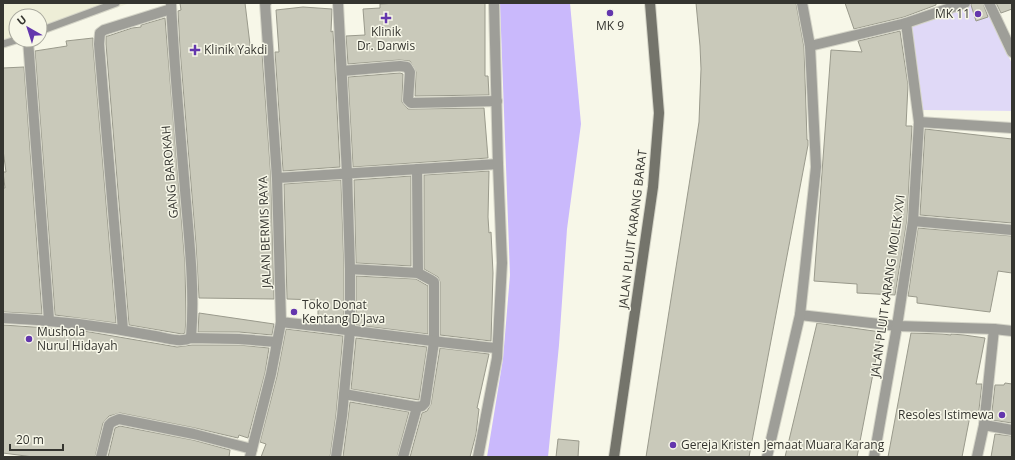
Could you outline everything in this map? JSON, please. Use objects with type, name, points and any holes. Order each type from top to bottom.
[{"type":"street","name":"JALAN BERMIS RAYA","points":[[251,453],[271,374],[281,322],[277,178],[266,3]]},
{"type":"street","points":[[336,457],[350,330],[347,173],[338,3]]},
{"type":"street","points":[[478,457],[497,358],[496,348],[502,263],[494,3]]},
{"type":"street","name":"JALAN PLUIT KARANG BARAT","points":[[614,457],[653,187],[659,113],[650,3]]},
{"type":"street","points":[[767,457],[800,315],[816,167],[810,46],[802,3]]},
{"type":"street","points":[[810,46],[906,23],[965,3]]},
{"type":"street","points":[[989,3],[1012,52]]},
{"type":"street","points":[[123,330],[99,44],[100,35],[104,30],[171,6]]},
{"type":"street","name":"GANG BAROKAH","points":[[171,6],[175,74],[192,268],[191,338]]},
{"type":"street","name":"JALAN PLUIT KARANG MOLEK XVI","points":[[874,457],[897,326],[912,221],[920,122],[906,23]]},
{"type":"street","points":[[29,48],[49,320]]},
{"type":"street","points":[[342,71],[400,66],[407,67],[410,72],[408,101],[411,103],[497,101]]},
{"type":"street","points":[[920,122],[1012,128]]},
{"type":"street","points":[[277,178],[498,164]]},
{"type":"street","points":[[417,169],[418,273]]},
{"type":"street","points":[[912,221],[1012,230]]},
{"type":"street","points":[[344,394],[417,407],[422,406],[425,403],[434,342],[434,282],[418,273],[350,269]]},
{"type":"street","points":[[800,315],[897,326],[994,329],[1012,331]]},
{"type":"street","points":[[3,318],[49,320],[123,330],[176,340],[186,340],[191,338],[239,339],[277,342]]},
{"type":"street","points":[[281,322],[434,342],[496,348]]},
{"type":"street","points":[[978,457],[984,425],[994,329]]},
{"type":"street","points":[[403,457],[417,407]]},
{"type":"street","points":[[101,457],[109,425],[119,419],[194,434],[251,453]]},
{"type":"street","points":[[984,425],[1012,430]]},
{"type":"lane","points":[[48,28],[116,3]]},
{"type":"shaded area","points":[[3,3],[130,3],[48,32],[48,8],[8,8],[8,47],[3,49]]},
{"type":"shaded area","points":[[500,3],[570,3],[581,124],[567,229],[559,345],[548,457],[487,457],[503,359],[510,275]]},
{"type":"shaded area","points":[[970,3],[984,3],[1012,64],[1012,111],[923,110],[911,25]]},
{"type":"building","points":[[180,3],[245,3],[251,53],[262,53],[271,178],[274,299],[199,298],[180,50],[178,11],[181,10]]},
{"type":"building","points":[[485,3],[485,76],[488,76],[489,95],[415,96],[416,72],[410,61],[399,60],[348,64],[346,36],[365,35],[363,9],[380,8],[380,4]]},
{"type":"building","points":[[696,3],[796,3],[804,47],[808,145],[749,457],[646,457],[699,122],[701,69]]},
{"type":"building","points":[[845,3],[936,3],[936,5],[904,17],[854,29]]},
{"type":"building","points":[[971,3],[983,3],[988,17],[976,21]]},
{"type":"building","points":[[996,3],[1012,3],[1012,9],[1001,13]]},
{"type":"building","points":[[303,7],[332,9],[331,32],[333,31],[340,167],[283,171],[275,52],[279,52],[276,10]]},
{"type":"building","points":[[165,18],[185,264],[186,319],[185,333],[182,334],[129,325],[106,44],[106,36],[132,28],[141,27],[141,25]]},
{"type":"building","points":[[900,31],[908,85],[906,126],[912,126],[907,220],[895,295],[857,293],[857,284],[814,281],[831,50],[862,52],[858,41]]},
{"type":"building","points":[[93,38],[116,323],[55,315],[35,51],[67,46],[66,41]]},
{"type":"building","points":[[24,67],[42,314],[3,312],[3,188],[5,188],[3,172],[6,172],[3,150],[3,68]]},
{"type":"building","points":[[403,74],[402,102],[408,109],[484,108],[488,158],[353,167],[348,77]]},
{"type":"building","points":[[925,129],[1012,139],[1012,223],[920,215]]},
{"type":"building","points":[[489,171],[488,217],[489,233],[491,232],[493,273],[491,341],[440,335],[440,282],[438,277],[424,269],[424,175]]},
{"type":"building","points":[[411,176],[411,266],[356,263],[354,180]]},
{"type":"building","points":[[341,180],[344,323],[318,320],[318,300],[287,299],[284,184]]},
{"type":"building","points":[[918,228],[1012,236],[1012,273],[998,271],[990,312],[917,303],[917,297],[908,296]]},
{"type":"building","points":[[356,276],[416,279],[428,286],[428,334],[356,325]]},
{"type":"building","points":[[199,313],[274,324],[272,335],[239,332],[198,332]]},
{"type":"building","points":[[817,323],[881,332],[857,457],[785,457]]},
{"type":"building","points":[[3,325],[78,330],[177,347],[192,345],[239,345],[269,348],[265,373],[248,438],[239,435],[238,438],[120,413],[109,416],[103,423],[95,457],[33,457],[3,453]]},
{"type":"building","points":[[286,329],[343,336],[336,415],[330,457],[261,457],[266,444],[260,442],[277,376]]},
{"type":"building","points":[[911,333],[951,334],[985,338],[976,384],[982,384],[978,418],[970,416],[962,457],[888,457]]},
{"type":"building","points":[[356,338],[427,347],[419,400],[351,389]]},
{"type":"building","points":[[440,348],[489,354],[477,408],[479,409],[476,434],[470,457],[410,457],[422,413],[427,411],[431,404]]},
{"type":"building","points":[[1005,383],[1012,384],[1012,423],[991,420],[995,385],[1004,385]]},
{"type":"building","points":[[350,402],[409,412],[397,457],[343,457]]},
{"type":"building","points":[[120,426],[193,440],[230,450],[229,457],[108,457],[115,428]]},
{"type":"building","points":[[995,434],[1012,436],[1012,457],[991,457]]},
{"type":"building","points":[[558,439],[579,441],[578,457],[556,457]]},
{"type":"place","name":"MK 9","points":[[610,13]]},
{"type":"place","name":"MK 11","points":[[978,14]]},
{"type":"place","name":"Klinik Dr. Darwis","points":[[386,18]]},
{"type":"place","name":"Klinik Yakdi","points":[[195,50]]},
{"type":"place","name":"Toko Donat Kentang D'Java","points":[[294,312]]},
{"type":"place","name":"Mushola Nurul Hidayah","points":[[29,339]]},
{"type":"place","name":"Resoles Istimewa","points":[[1002,415]]},
{"type":"place","name":"Gereja Kristen Jemaat Muara Karang","points":[[673,445]]}]
